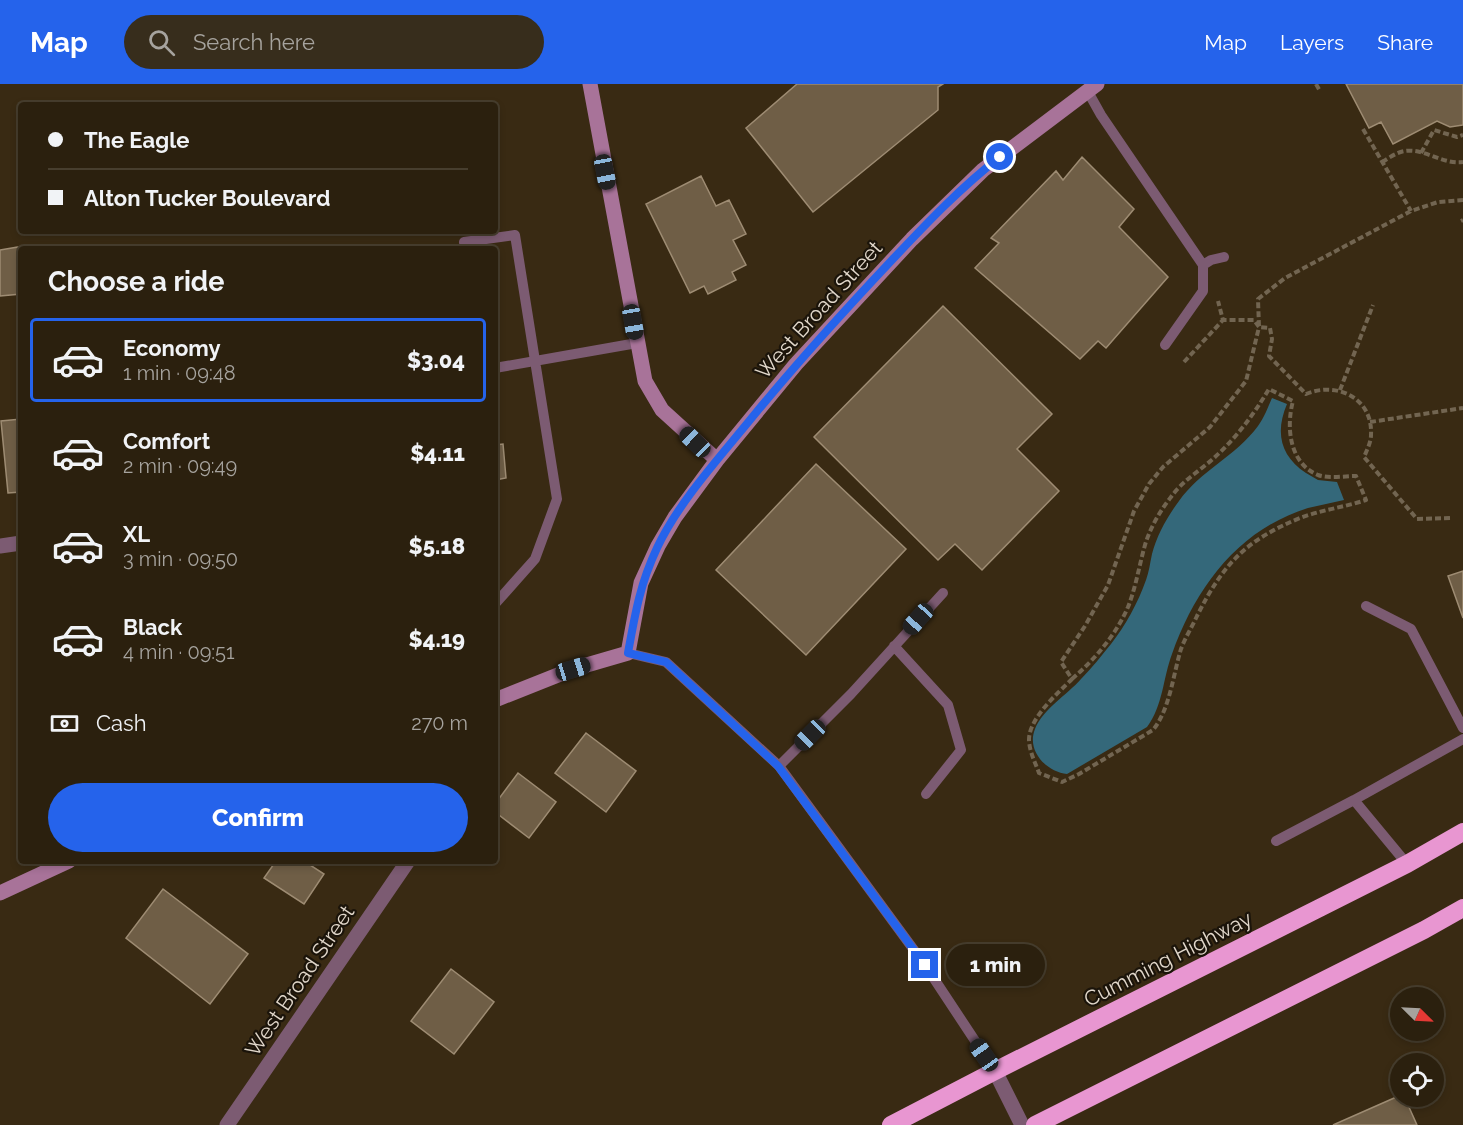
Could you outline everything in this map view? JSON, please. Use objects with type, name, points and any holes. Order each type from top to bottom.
[{"type":"highway","name":"Cumming Highway","points":[[891,1125],[1407,864],[1463,832]]},
{"type":"highway","points":[[1035,1125],[1424,930],[1463,908]]},
{"type":"street","points":[[590,84],[645,381],[662,410],[717,460]]},
{"type":"street","name":"West Broad Street","points":[[628,653],[641,583],[658,546],[675,517],[717,460],[796,364],[913,237],[983,170],[1092,87]]},
{"type":"street","points":[[0,546],[18,543]]},
{"type":"street","points":[[498,698],[573,669],[628,653]]},
{"type":"street","points":[[0,893],[63,864]]},
{"type":"street","name":"West Broad Street","points":[[227,1125],[406,864]]},
{"type":"street","points":[[995,1071],[1022,1125]]},
{"type":"lane","points":[[1092,87],[1101,115],[1207,263],[1203,291],[1165,345]]},
{"type":"lane","points":[[465,246],[464,242],[515,235],[557,499],[535,559],[498,601]]},
{"type":"lane","points":[[1207,263],[1224,257]]},
{"type":"lane","points":[[498,368],[637,343]]},
{"type":"lane","points":[[778,766],[851,694],[943,593]]},
{"type":"lane","points":[[1366,606],[1411,629],[1463,728]]},
{"type":"lane","points":[[894,646],[948,705],[961,750],[926,794]]},
{"type":"lane","points":[[628,653],[666,662],[778,766],[925,965],[995,1071]]},
{"type":"lane","points":[[1276,841],[1463,739]]},
{"type":"lane","points":[[1354,800],[1407,864]]},
{"type":"path","points":[[1316,84],[1320,91]]},
{"type":"path","points":[[1363,129],[1411,211]]},
{"type":"path","points":[[1421,153],[1434,130],[1457,137],[1463,135]]},
{"type":"path","points":[[1382,162],[1403,151],[1421,153],[1457,163],[1463,162]]},
{"type":"path","points":[[1072,679],[1061,662],[1108,585],[1134,511],[1161,469],[1210,427],[1246,381],[1259,327],[1258,299],[1285,278],[1411,211],[1438,202],[1463,200]]},
{"type":"path","points":[[1207,263],[1223,320]]},
{"type":"path","points":[[1340,390],[1373,305]]},
{"type":"path","points":[[1184,362],[1223,320],[1254,320],[1259,327],[1270,328],[1272,339],[1269,356],[1306,394],[1317,389],[1340,390],[1365,409],[1370,422],[1371,436],[1364,457],[1417,519],[1450,518]]},
{"type":"path","points":[[1269,388],[1293,402],[1288,417],[1290,439],[1302,463],[1319,475],[1356,476],[1366,500],[1302,517],[1268,533],[1234,559],[1212,585],[1182,646],[1161,720],[1153,730],[1062,782],[1040,773],[1031,754],[1029,738],[1036,719],[1072,679],[1096,656],[1128,608],[1145,543],[1155,521],[1172,495],[1235,437],[1253,415],[1269,388]]},
{"type":"path","points":[[1370,422],[1463,408]]},
{"type":"water","points":[[1272,398],[1287,404],[1281,424],[1281,434],[1282,443],[1290,459],[1318,480],[1337,482],[1344,500],[1308,508],[1283,518],[1241,546],[1207,584],[1182,629],[1169,663],[1160,701],[1147,727],[1067,774],[1052,769],[1040,759],[1033,745],[1035,729],[1039,722],[1049,709],[1089,671],[1121,630],[1139,597],[1163,526],[1175,507],[1197,481],[1249,437],[1262,420]]},
{"type":"building","points":[[797,84],[943,84],[938,87],[938,110],[813,212],[746,128]]},
{"type":"building","points":[[1346,84],[1463,84],[1463,125],[1450,127],[1437,121],[1393,144],[1381,122],[1369,128]]},
{"type":"building","points":[[1082,157],[1134,209],[1119,227],[1168,277],[1106,348],[1098,341],[1080,359],[975,268],[999,243],[991,238],[1056,171],[1063,180]]},
{"type":"building","points":[[701,176],[716,206],[729,200],[746,234],[733,240],[746,265],[732,272],[736,280],[708,294],[704,286],[690,293],[646,204]]},
{"type":"building","points":[[18,247],[18,294],[0,296],[0,250]]},
{"type":"building","points":[[943,306],[1052,414],[1017,449],[1059,491],[982,570],[955,544],[938,560],[814,437]]},
{"type":"building","points":[[18,419],[18,492],[8,493],[1,421]]},
{"type":"building","points":[[503,444],[506,478],[498,479],[498,445]]},
{"type":"building","points":[[816,464],[906,549],[806,655],[716,570]]},
{"type":"building","points":[[1463,571],[1463,618],[1448,576]]},
{"type":"building","points":[[586,733],[636,771],[606,812],[555,773]]},
{"type":"building","points":[[518,773],[556,802],[529,838],[498,814],[498,800]]},
{"type":"building","points":[[274,864],[309,864],[324,874],[304,904],[264,878]]},
{"type":"building","points":[[163,889],[248,954],[210,1004],[126,938]]},
{"type":"building","points":[[451,969],[494,1002],[454,1054],[411,1021]]},
{"type":"building","points":[[1390,1100],[1390,1107],[1409,1107],[1417,1125],[1333,1125]]},
{"type":"route","points":[[925,965],[778,766],[666,662],[628,653],[641,583],[658,546],[675,517],[717,460],[796,364],[913,237],[983,170],[1000,157]]}]
